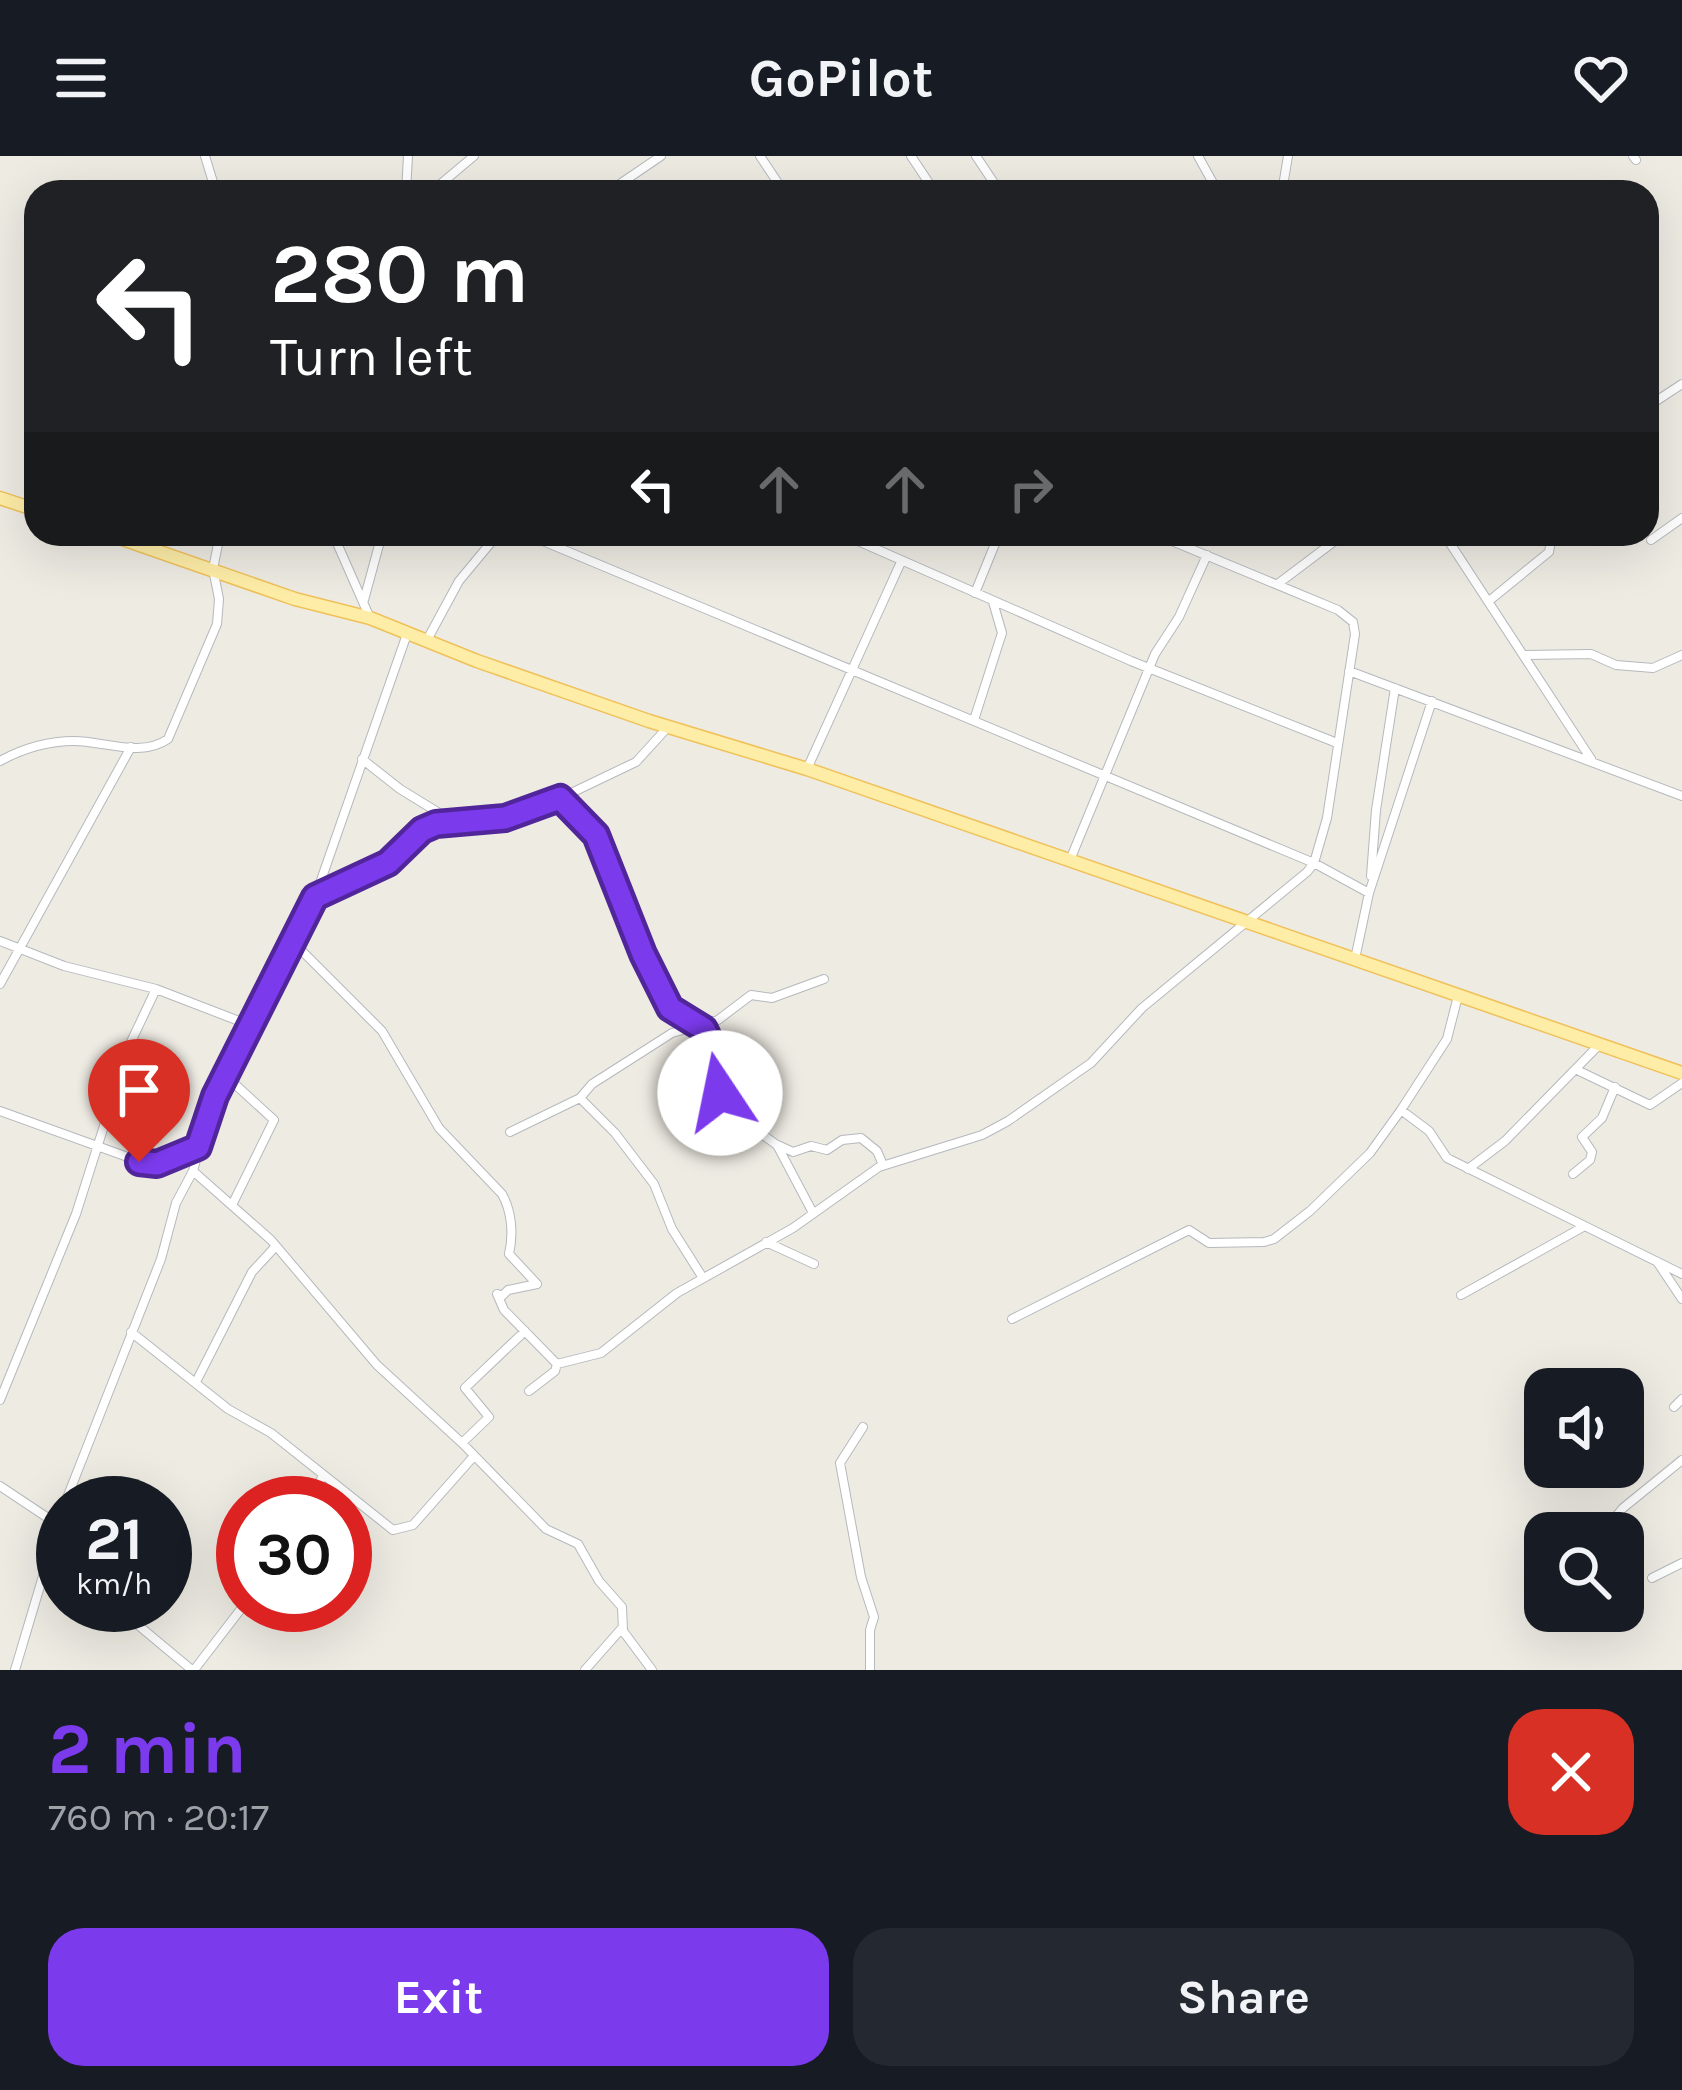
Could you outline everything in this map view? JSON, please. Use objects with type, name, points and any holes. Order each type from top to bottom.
[{"type":"main road","points":[[144,546],[295,599],[370,618],[667,727],[807,769],[1682,1073]]},
{"type":"street","points":[[445,180],[474,156]]},
{"type":"street","points":[[626,180],[661,156]]},
{"type":"street","points":[[0,760],[62,742],[149,748],[168,739],[217,624],[214,569],[218,546]]},
{"type":"street","points":[[338,546],[370,618]]},
{"type":"street","points":[[364,602],[379,546]]},
{"type":"street","points":[[427,640],[459,581],[488,546]]},
{"type":"street","points":[[555,546],[1314,863],[1368,893]]},
{"type":"street","points":[[867,546],[1151,669],[1337,743]]},
{"type":"street","points":[[975,593],[994,546]]},
{"type":"street","points":[[529,1391],[557,1364],[601,1353],[677,1293],[813,1213],[883,1165],[982,1135],[1008,1120],[1096,1058],[1142,1008],[1314,863],[1327,818],[1355,634],[1348,616],[1184,546]]},
{"type":"street","points":[[1279,584],[1328,546]]},
{"type":"street","points":[[1452,546],[1592,760]]},
{"type":"street","points":[[1489,601],[1549,552],[1550,546]]},
{"type":"street","points":[[1070,860],[1159,647],[1207,555]]},
{"type":"street","points":[[807,769],[901,562]]},
{"type":"street","points":[[974,720],[1002,633],[993,601]]},
{"type":"street","points":[[76,1476],[161,1259],[210,1108],[315,897],[407,632]]},
{"type":"street","points":[[1525,655],[1591,654],[1616,665],[1653,668],[1682,655]]},
{"type":"street","points":[[1349,671],[1682,796]]},
{"type":"street","points":[[1355,959],[1395,688]]},
{"type":"street","points":[[1368,893],[1432,701]]},
{"type":"street","points":[[315,897],[388,863],[422,830],[436,824],[505,818],[636,762],[667,727]]},
{"type":"street","points":[[0,984],[131,747]]},
{"type":"street","points":[[362,759],[458,825]]},
{"type":"street","points":[[560,798],[602,847],[643,954],[670,1008],[698,1022],[749,1125],[793,1152],[811,1145],[827,1150],[842,1140],[861,1138],[877,1151],[883,1165]]},
{"type":"street","points":[[0,941],[101,977],[156,989],[252,1026]]},
{"type":"street","points":[[293,942],[382,1031],[439,1128],[508,1204],[512,1244],[508,1254],[537,1284],[497,1294],[502,1308],[557,1364]]},
{"type":"street","points":[[510,1132],[580,1098],[592,1084],[672,1033],[718,1020],[751,995],[772,998],[824,979]]},
{"type":"street","points":[[0,1400],[76,1214],[130,1044],[156,989]]},
{"type":"street","points":[[1012,1319],[1189,1230],[1209,1243],[1274,1239],[1364,1159],[1448,1039],[1458,997]]},
{"type":"street","points":[[1468,1169],[1505,1141],[1600,1044]]},
{"type":"street","points":[[1577,1070],[1650,1105],[1682,1083]]},
{"type":"street","points":[[226,1076],[274,1120],[233,1204]]},
{"type":"street","points":[[1573,1174],[1590,1160],[1592,1153],[1582,1136],[1602,1118],[1615,1087]]},
{"type":"street","points":[[668,1095],[754,1088]]},
{"type":"street","points":[[580,1098],[615,1133],[654,1184],[672,1229],[703,1278]]},
{"type":"street","points":[[1401,1110],[1429,1131],[1444,1156],[1682,1274]]},
{"type":"street","points":[[0,1111],[147,1164],[198,1147]]},
{"type":"street","points":[[777,1145],[813,1213]]},
{"type":"street","points":[[193,1171],[276,1246],[376,1365],[546,1528],[574,1540],[622,1607],[622,1628],[652,1670]]},
{"type":"street","points":[[1461,1295],[1584,1226]]},
{"type":"street","points":[[765,1241],[814,1264]]},
{"type":"street","points":[[196,1384],[252,1272],[276,1246]]},
{"type":"street","points":[[1658,1262],[1682,1299]]},
{"type":"street","points":[[462,1443],[489,1417],[465,1388],[525,1331]]},
{"type":"street","points":[[131,1332],[228,1409],[271,1432],[323,1476]]},
{"type":"street","points":[[1673,1407],[1682,1399]]},
{"type":"street","points":[[863,1427],[840,1463],[860,1576],[874,1617],[870,1670]]},
{"type":"street","points":[[372,1514],[393,1530],[413,1525],[474,1456]]},
{"type":"street","points":[[1620,1512],[1682,1460]]},
{"type":"street","points":[[0,1486],[36,1511]]},
{"type":"street","points":[[1652,1578],[1682,1563]]},
{"type":"street","points":[[15,1670],[36,1607]]},
{"type":"street","points":[[585,1670],[622,1628]]},
{"type":"street","points":[[147,1632],[193,1670],[223,1632]]},
{"type":"route","points":[[139,1162],[157,1164],[198,1147],[215,1096],[315,897],[388,863],[422,830],[436,824],[505,818],[560,798],[602,847],[643,954],[670,1008],[704,1029],[731,1087],[720,1093]]}]
